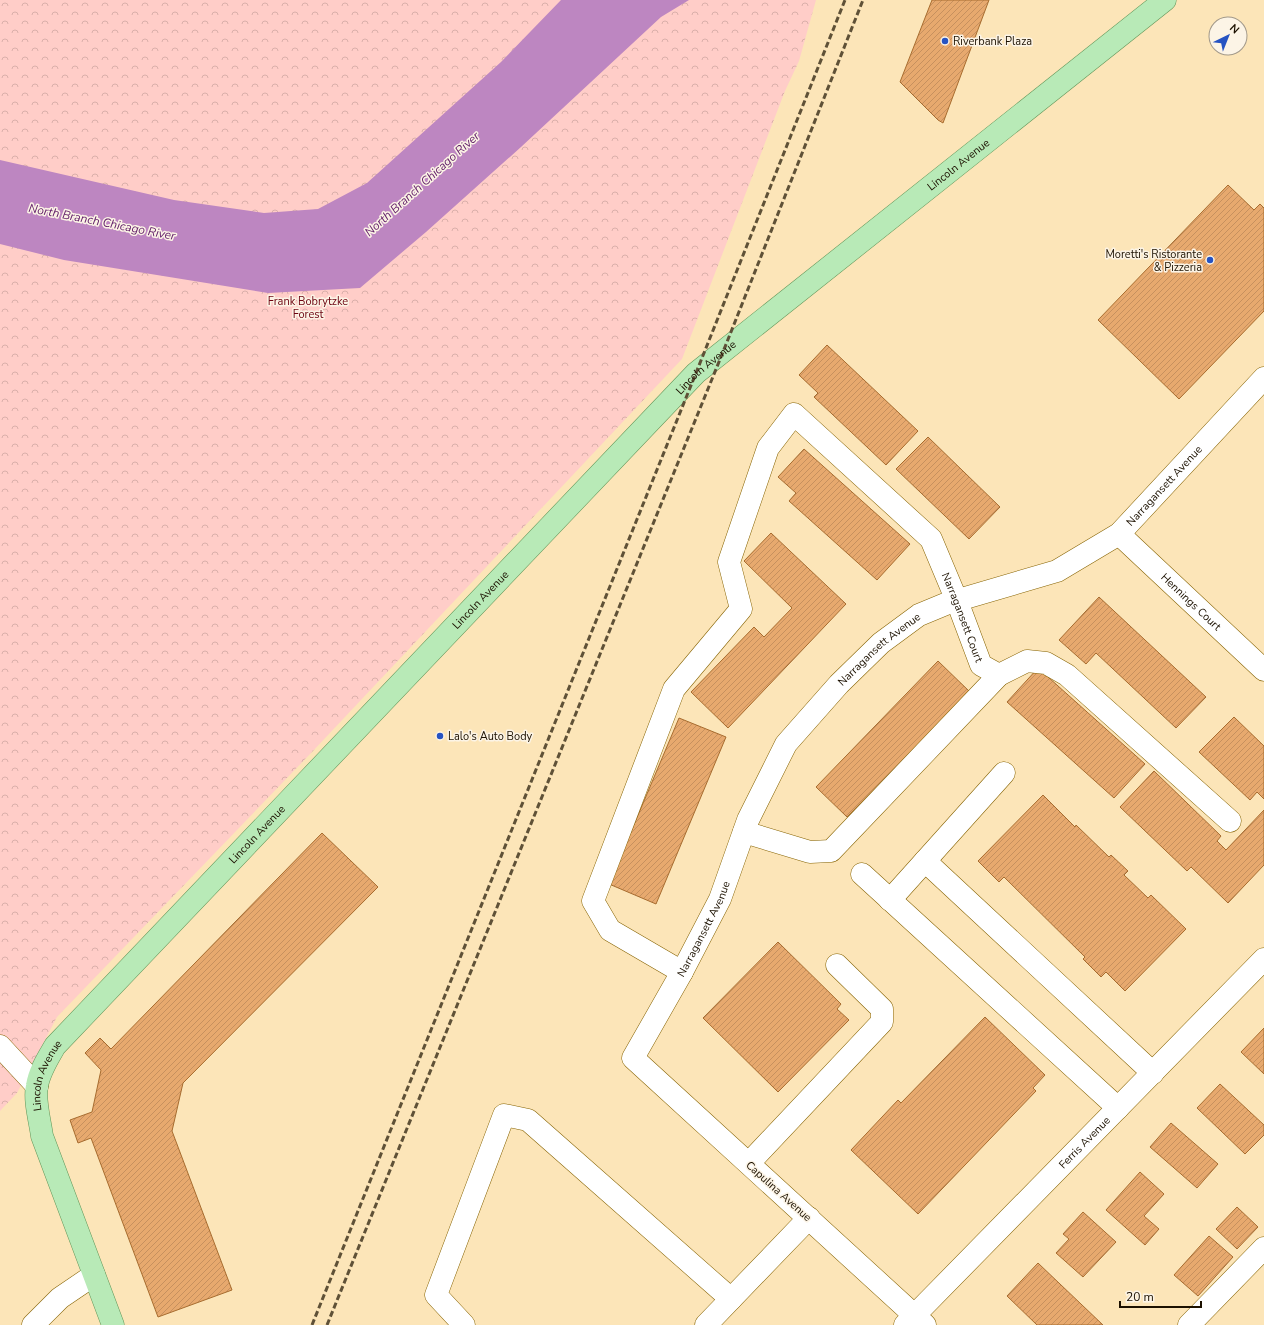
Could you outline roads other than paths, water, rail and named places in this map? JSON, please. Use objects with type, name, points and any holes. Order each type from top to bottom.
[{"type":"main road","name":"Lincoln Avenue","points":[[113,1325],[42,1136],[37,1086],[44,1064],[55,1046],[696,373],[1165,0]]},
{"type":"street","name":"Narragansett Avenue","points":[[633,1058],[682,972],[720,899],[748,820],[786,744],[839,684],[881,643],[919,615],[957,600],[1057,571],[1119,534],[1264,378]]},
{"type":"street","name":"Narragansett Court","points":[[682,972],[610,930],[593,901],[674,689],[741,609],[730,562],[768,448],[794,414],[931,539],[957,600],[981,665],[999,675]]},
{"type":"street","name":"Hennings Court","points":[[1119,534],[1264,670]]},
{"type":"street","points":[[744,832],[810,852],[831,851],[999,675],[1027,661],[1046,664],[1067,674],[1230,821]]},
{"type":"street","points":[[890,900],[1004,773]]},
{"type":"street","points":[[925,861],[1152,1073]]},
{"type":"street","points":[[862,874],[1118,1108]]},
{"type":"street","name":"Ferris Avenue","points":[[915,1322],[1118,1108],[1264,959]]},
{"type":"street","points":[[748,1163],[882,1022],[882,1009],[836,965]]},
{"type":"street","points":[[0,1046],[37,1086]]},
{"type":"street","name":"Capulina Avenue","points":[[633,1058],[809,1218],[915,1322]]},
{"type":"street","points":[[464,1325],[436,1295],[504,1115],[528,1120],[731,1299]]},
{"type":"street","points":[[706,1325],[809,1218]]},
{"type":"street","points":[[1189,1325],[1264,1248]]},
{"type":"street","points":[[33,1325],[60,1298],[94,1275]]},
{"type":"water","name":"North Branch Chicago River","points":[[561,0],[689,0],[661,17],[521,147],[426,232],[360,288],[268,293],[64,260],[0,244],[0,160],[174,200],[264,213],[318,209],[367,183],[501,62]]},
{"type":"railway","points":[[312,1325],[845,0]]},
{"type":"railway","points":[[327,1325],[723,352],[863,0]]},
{"type":"place","name":"Riverbank Plaza","points":[[945,41]]},
{"type":"place","name":"Moretti's Ristorante & Pizzeria","points":[[1210,260]]},
{"type":"place","name":"Lalo's Auto Body","points":[[440,736]]},
{"type":"park label","name":"Frank Bobrytzke Forest","points":[[308,307]]}]
